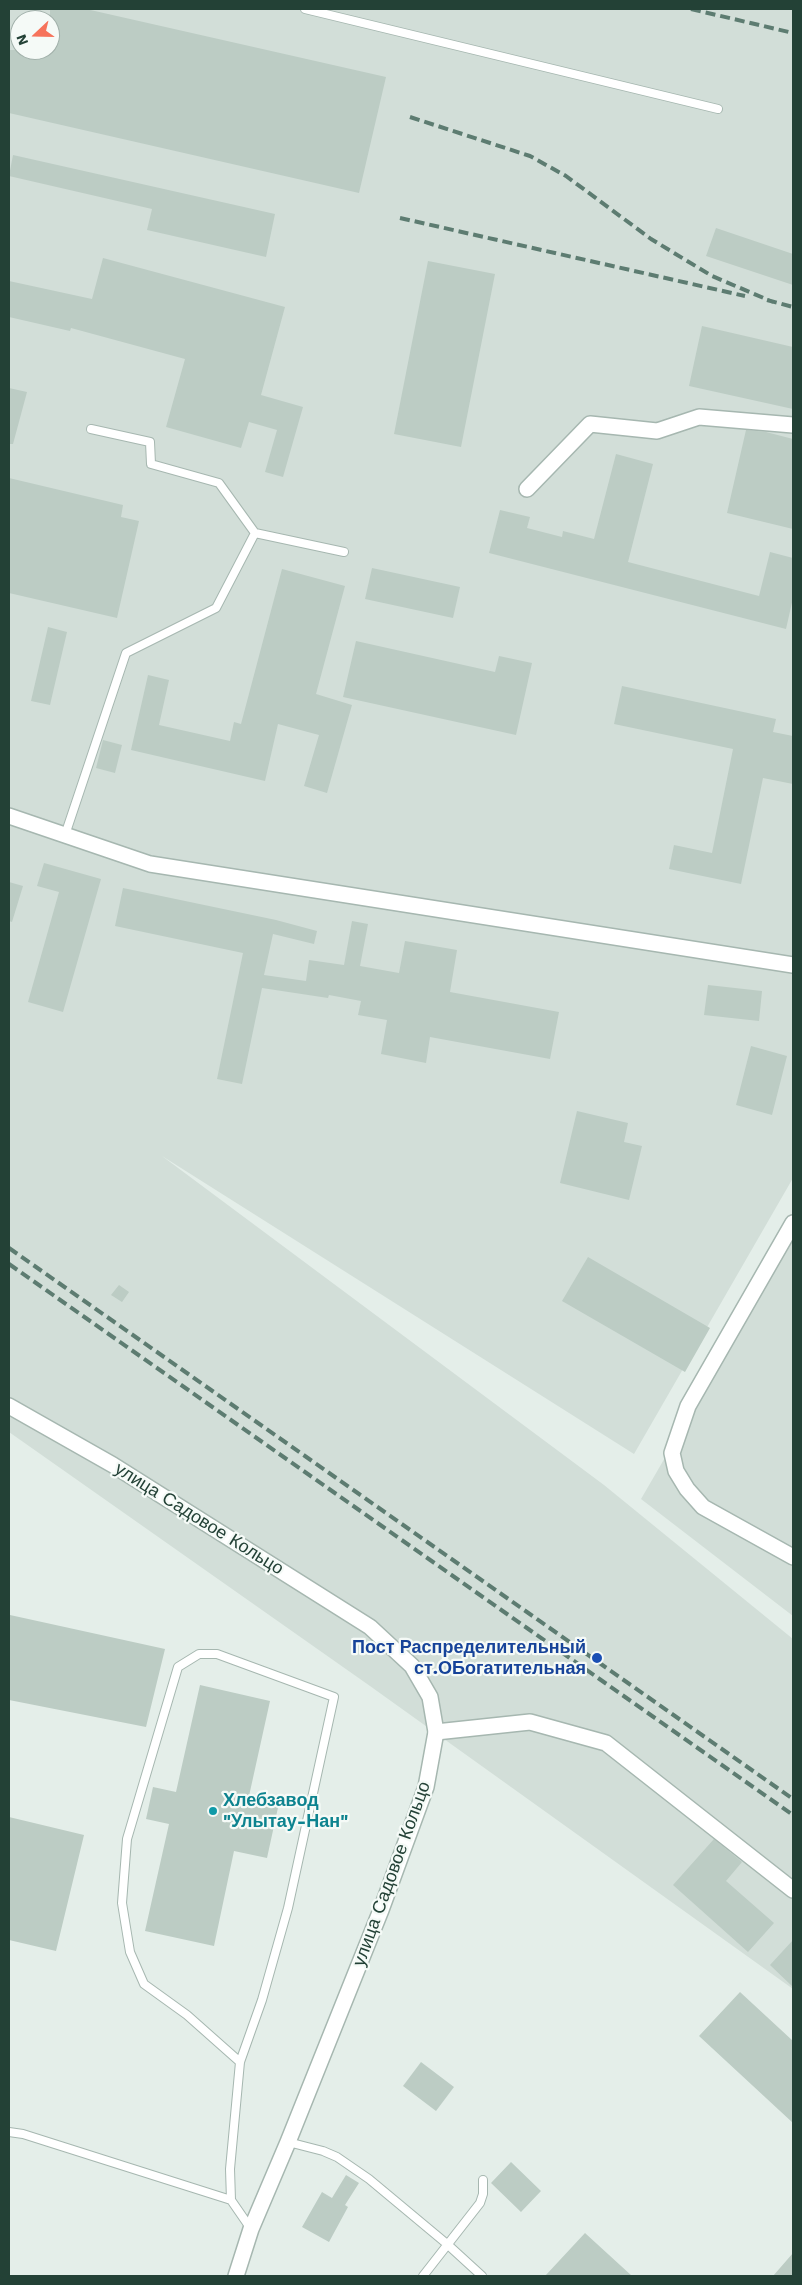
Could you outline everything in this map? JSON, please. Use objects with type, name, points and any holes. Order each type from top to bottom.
[{"type":"street","points":[[526,489],[590,424],[657,430],[700,417],[793,425]]},
{"type":"street","points":[[9,816],[150,864],[793,965]]},
{"type":"street","points":[[793,1223],[688,1406],[672,1453],[680,1477],[687,1489],[703,1508],[793,1557]]},
{"type":"street","name":"улица Садовое Кольцо","points":[[9,1406],[113,1465],[370,1627],[412,1666],[430,1697],[436,1732],[426,1787],[381,1910],[251,2229],[236,2276]]},
{"type":"street","points":[[436,1732],[530,1722],[606,1743],[793,1890]]},
{"type":"lane","points":[[305,9],[718,109]]},
{"type":"lane","points":[[91,429],[150,442],[151,464],[219,483],[255,533],[344,552]]},
{"type":"lane","points":[[65,835],[126,653],[216,608],[255,533]]},
{"type":"lane","points":[[240,2062],[187,2015],[144,1984],[130,1952],[122,1903],[127,1839],[178,1667],[199,1654],[217,1654],[334,1697],[288,1908],[262,2000],[240,2062],[230,2169],[231,2200],[251,2229]]},
{"type":"lane","points":[[9,2132],[32,2137],[231,2200]]},
{"type":"lane","points":[[288,2142],[323,2151],[337,2157],[369,2179],[448,2244],[482,2276]]},
{"type":"lane","points":[[423,2276],[480,2203],[483,2194],[483,2180]]},
{"type":"shaded area","points":[[9,9],[793,9],[793,1178],[634,1454],[162,1156],[604,1485],[793,1639],[793,1989],[370,1686],[9,1432]]},
{"type":"shaded area","points":[[793,1237],[793,1616],[641,1499]]},
{"type":"building","points":[[86,9],[386,77],[359,193],[9,113],[9,50],[10,60],[60,60],[60,10],[50,10]]},
{"type":"building","points":[[13,155],[275,214],[266,257],[147,230],[152,209],[9,176]]},
{"type":"building","points":[[716,228],[793,254],[793,285],[706,256]]},
{"type":"building","points":[[103,258],[285,307],[261,395],[303,407],[283,477],[265,472],[277,430],[249,422],[241,448],[166,427],[185,359],[71,328],[70,331],[9,317],[9,281],[92,299]]},
{"type":"building","points":[[428,261],[495,274],[461,447],[394,434]]},
{"type":"building","points":[[702,326],[793,347],[793,409],[689,386]]},
{"type":"building","points":[[9,388],[27,392],[13,444],[9,444]]},
{"type":"building","points":[[746,430],[766,432],[793,439],[793,529],[727,513]]},
{"type":"building","points":[[616,454],[653,464],[628,562],[759,596],[770,552],[793,558],[793,598],[786,629],[489,553],[500,510],[530,517],[527,528],[562,537],[563,531],[594,539]]},
{"type":"building","points":[[9,478],[123,505],[121,517],[139,521],[117,618],[9,593]]},
{"type":"building","points":[[372,568],[460,587],[453,618],[365,599]]},
{"type":"building","points":[[282,569],[345,586],[316,694],[352,705],[327,793],[304,786],[319,735],[278,724],[265,781],[131,750],[148,675],[169,680],[159,725],[230,741],[234,722],[241,724]]},
{"type":"building","points":[[48,627],[67,632],[50,705],[31,701]]},
{"type":"building","points":[[356,641],[495,672],[499,656],[532,663],[516,735],[343,697]]},
{"type":"building","points":[[622,686],[776,719],[773,732],[793,736],[793,784],[763,778],[741,884],[669,869],[674,845],[712,853],[733,749],[614,724]]},
{"type":"building","points":[[103,740],[122,745],[115,773],[96,768]]},
{"type":"building","points":[[44,863],[101,879],[63,1012],[28,1002],[59,892],[37,886]]},
{"type":"building","points":[[9,882],[23,886],[12,922],[9,921]]},
{"type":"building","points":[[123,888],[276,920],[317,931],[314,944],[273,934],[264,975],[306,981],[309,960],[344,965],[352,921],[368,924],[360,966],[399,973],[405,941],[457,950],[450,992],[559,1012],[550,1059],[430,1037],[426,1063],[381,1054],[387,1020],[358,1015],[361,1001],[329,995],[328,998],[262,988],[242,1084],[217,1079],[243,953],[115,926]]},
{"type":"building","points":[[708,985],[762,991],[759,1021],[704,1015]]},
{"type":"building","points":[[751,1046],[787,1056],[772,1115],[736,1105]]},
{"type":"building","points":[[577,1111],[628,1123],[624,1142],[642,1146],[629,1200],[560,1183]]},
{"type":"building","points":[[588,1257],[710,1328],[685,1372],[562,1301]]},
{"type":"building","points":[[119,1285],[129,1292],[122,1302],[111,1295]]},
{"type":"building","points":[[10,1615],[165,1649],[146,1727],[9,1700]]},
{"type":"building","name":"Хлебзавод \"Улытау-Нан\"","points":[[200,1685],[270,1701],[249,1796],[279,1803],[267,1858],[234,1851],[214,1946],[145,1931],[169,1824],[146,1819],[153,1787],[176,1792]]},
{"type":"building","points":[[9,1817],[84,1835],[56,1951],[9,1940]]},
{"type":"building","points":[[714,1839],[742,1862],[726,1881],[774,1923],[748,1952],[673,1885]]},
{"type":"building","points":[[793,1940],[793,1987],[770,1965]]},
{"type":"building","points":[[740,1992],[793,2041],[793,2123],[699,2036]]},
{"type":"building","points":[[421,2062],[454,2087],[436,2111],[403,2086]]},
{"type":"building","points":[[511,2162],[541,2191],[521,2212],[491,2183]]},
{"type":"building","points":[[346,2175],[359,2183],[345,2205],[348,2207],[329,2242],[302,2227],[322,2192],[332,2198]]},
{"type":"building","points":[[585,2233],[632,2276],[545,2276]]},
{"type":"building","points":[[793,2253],[793,2276],[773,2276]]},
{"type":"railway","points":[[691,9],[793,33]]},
{"type":"railway","points":[[410,117],[530,156],[566,176],[651,239],[712,276],[773,302]]},
{"type":"railway","points":[[400,218],[745,296]]},
{"type":"railway","points":[[767,300],[793,307]]},
{"type":"railway","points":[[9,1248],[793,1799]]},
{"type":"railway","points":[[9,1264],[793,1815]]},
{"type":"place","name":"Пост Распределительный ст.ОБогатительная","points":[[597,1658]]},
{"type":"place","name":"Хлебзавод \"Улытау-Нан\"","points":[[213,1811]]}]
